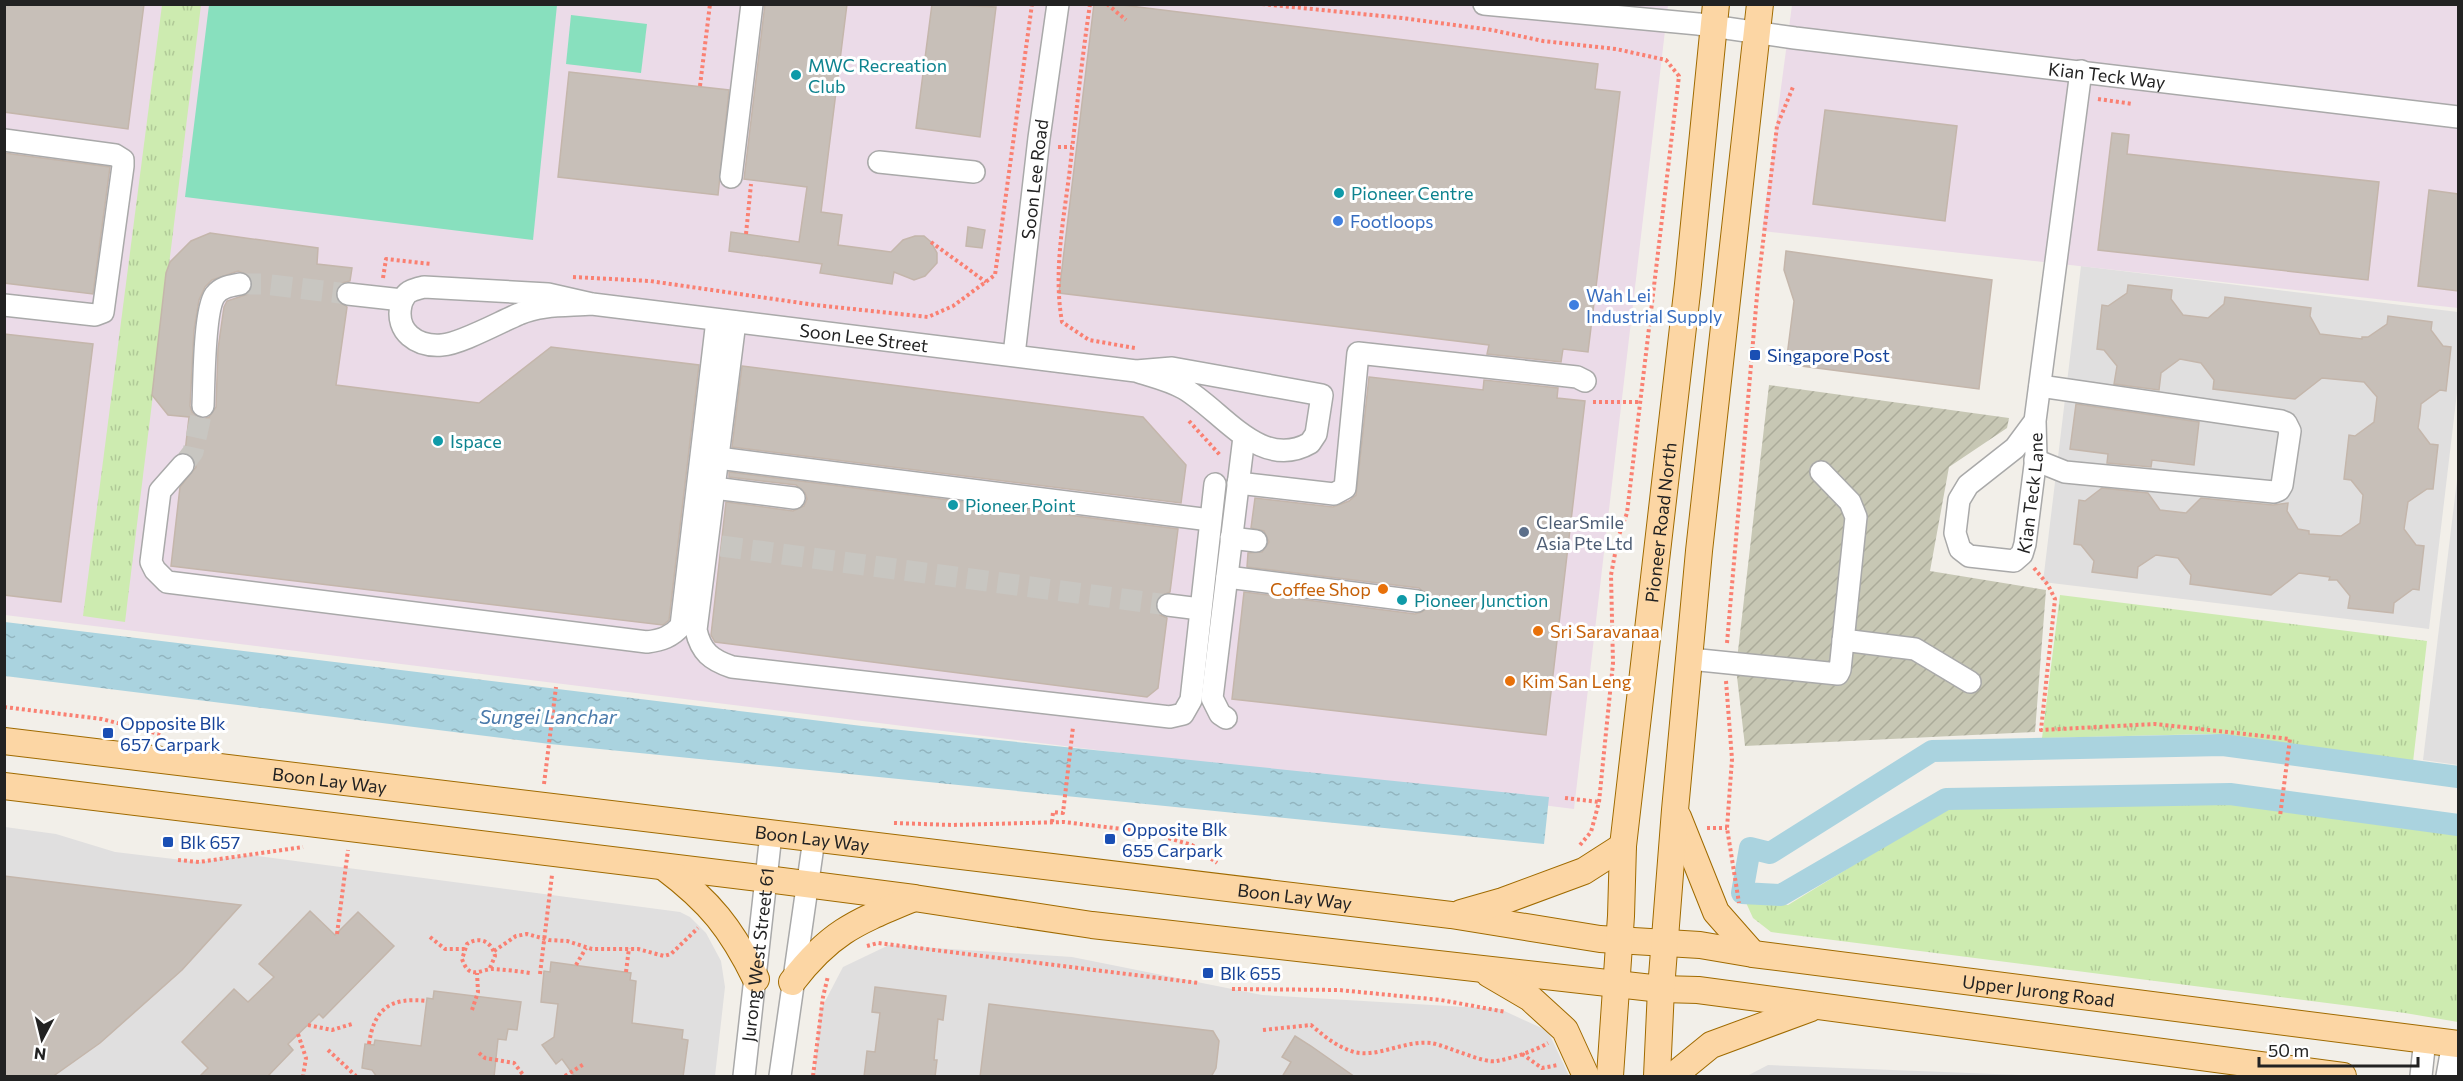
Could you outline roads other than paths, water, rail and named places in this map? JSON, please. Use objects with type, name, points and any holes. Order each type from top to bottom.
[{"type":"main road","points":[[1657,1077],[1661,989],[1675,810],[1700,539],[1760,4]]},
{"type":"main road","name":"Pioneer Road North","points":[[1610,1077],[1623,846],[1688,284],[1715,15]]},
{"type":"main road","name":"Boon Lay Way","points":[[4,741],[1451,915],[1600,939],[1619,940]]},
{"type":"main road","points":[[4,786],[914,898],[1092,925],[1661,989],[1698,990],[2343,1077]]},
{"type":"main road","points":[[1675,810],[1716,912],[1753,954]]},
{"type":"main road","points":[[1451,915],[1503,901],[1584,871],[1623,846]]},
{"type":"main road","points":[[662,866],[693,889],[721,918],[739,944],[756,978]]},
{"type":"main road","points":[[792,982],[811,958],[854,923],[914,898]]},
{"type":"main road","name":"Upper Jurong Road","points":[[1619,940],[1700,945],[1753,954],[2456,1043]]},
{"type":"main road","points":[[1480,969],[1530,998],[1565,1030],[1582,1067]]},
{"type":"main road","points":[[1673,1077],[1711,1045],[1814,1007]]},
{"type":"street","points":[[741,179],[752,4]]},
{"type":"street","name":"Soon Lee Road","points":[[1014,355],[1039,138],[1058,4]]},
{"type":"street","name":"Kian Teck Way","points":[[1484,4],[1715,15],[1756,32],[2458,117]]},
{"type":"street","name":"Kian Teck Lane","points":[[2035,421],[2015,448],[1968,485],[1959,500],[1955,533],[1960,549],[1969,556],[2014,561],[2022,554],[2035,460],[2035,421],[2080,71]]},
{"type":"street","points":[[4,140],[116,155],[123,160],[103,312],[95,315],[4,305]]},
{"type":"street","points":[[879,162],[974,172]]},
{"type":"street","points":[[203,406],[206,347],[214,297],[223,288],[240,284]]},
{"type":"street","name":"Soon Lee Street","points":[[592,304],[548,307],[521,313],[445,345],[428,346],[414,341],[401,327],[399,314],[402,300],[409,291],[424,286],[548,294],[592,304],[1136,371],[1173,369],[1322,395],[1316,434],[1310,443],[1287,451],[1262,445],[1244,437],[1184,388],[1136,371]]},
{"type":"street","points":[[348,294],[402,300]]},
{"type":"street","points":[[726,321],[718,458],[714,488],[714,545],[696,630],[704,652],[714,661],[732,667],[1170,717],[1184,714],[1191,700],[1215,484]]},
{"type":"street","points":[[183,465],[160,491],[151,562],[154,570],[167,582],[635,640],[659,641],[672,636],[681,626],[726,321]]},
{"type":"street","points":[[1238,483],[1334,494],[1345,488],[1358,353],[1577,377],[1584,381]]},
{"type":"street","points":[[2035,460],[2065,472],[2274,492],[2282,485],[2290,431],[2286,423],[2281,421],[2040,386]]},
{"type":"street","points":[[1226,718],[1220,714],[1212,698],[1244,437]]},
{"type":"street","points":[[718,458],[1210,520]]},
{"type":"street","points":[[1690,659],[1725,661],[1834,675],[1840,670],[1856,517],[1850,502],[1821,472]]},
{"type":"street","points":[[714,488],[794,498]]},
{"type":"street","points":[[1231,538],[1256,541]]},
{"type":"street","points":[[1227,577],[1417,601]]},
{"type":"street","points":[[1168,605],[1200,609]]},
{"type":"street","points":[[1843,640],[1915,649],[1970,682]]},
{"type":"street","name":"Jurong West Street 61","points":[[744,1077],[771,834]]},
{"type":"street","name":"Jurong West Street 61","points":[[780,1077],[814,839]]},
{"type":"street","points":[[2421,1077],[2425,1039]]},
{"type":"street","points":[[2447,1077],[2456,1043]]},
{"type":"water","name":"Sungei Lanchar","points":[[5,622],[862,726],[1549,797],[1544,844],[550,744],[5,676]]},
{"type":"waterway","points":[[2458,777],[2223,745],[1932,751],[1770,853],[1750,848],[1742,893],[1781,895],[1946,799],[2230,794],[2458,825]]},
{"type":"tunnel","points":[[240,284],[264,284],[348,294]]},
{"type":"tunnel","points":[[183,465],[193,452],[203,406]]},
{"type":"tunnel","points":[[721,546],[1168,605]]},
{"type":"place","name":"MWC Recreation Club","points":[[796,75]]},
{"type":"place","name":"Pioneer Centre","points":[[1339,193]]},
{"type":"place","name":"Footloops","points":[[1338,221]]},
{"type":"place","name":"Wah Lei Industrial Supply","points":[[1574,305]]},
{"type":"place","name":"Singapore Post","points":[[1755,355]]},
{"type":"place","name":"Ispace","points":[[438,441]]},
{"type":"place","name":"Pioneer Point","points":[[953,505]]},
{"type":"place","name":"ClearSmile Asia Pte Ltd","points":[[1524,532]]},
{"type":"place","name":"Coffee Shop","points":[[1383,589]]},
{"type":"place","name":"Pioneer Junction","points":[[1402,600]]},
{"type":"place","name":"Sri Saravanaa","points":[[1538,631]]},
{"type":"place","name":"Kim San Leng","points":[[1510,681]]},
{"type":"place","name":"Opposite Blk 657 Carpark","points":[[108,733]]},
{"type":"place","name":"Opposite Blk 655 Carpark","points":[[1110,839]]},
{"type":"place","name":"Blk 657","points":[[168,842]]},
{"type":"place","name":"Blk 655","points":[[1208,973]]}]
